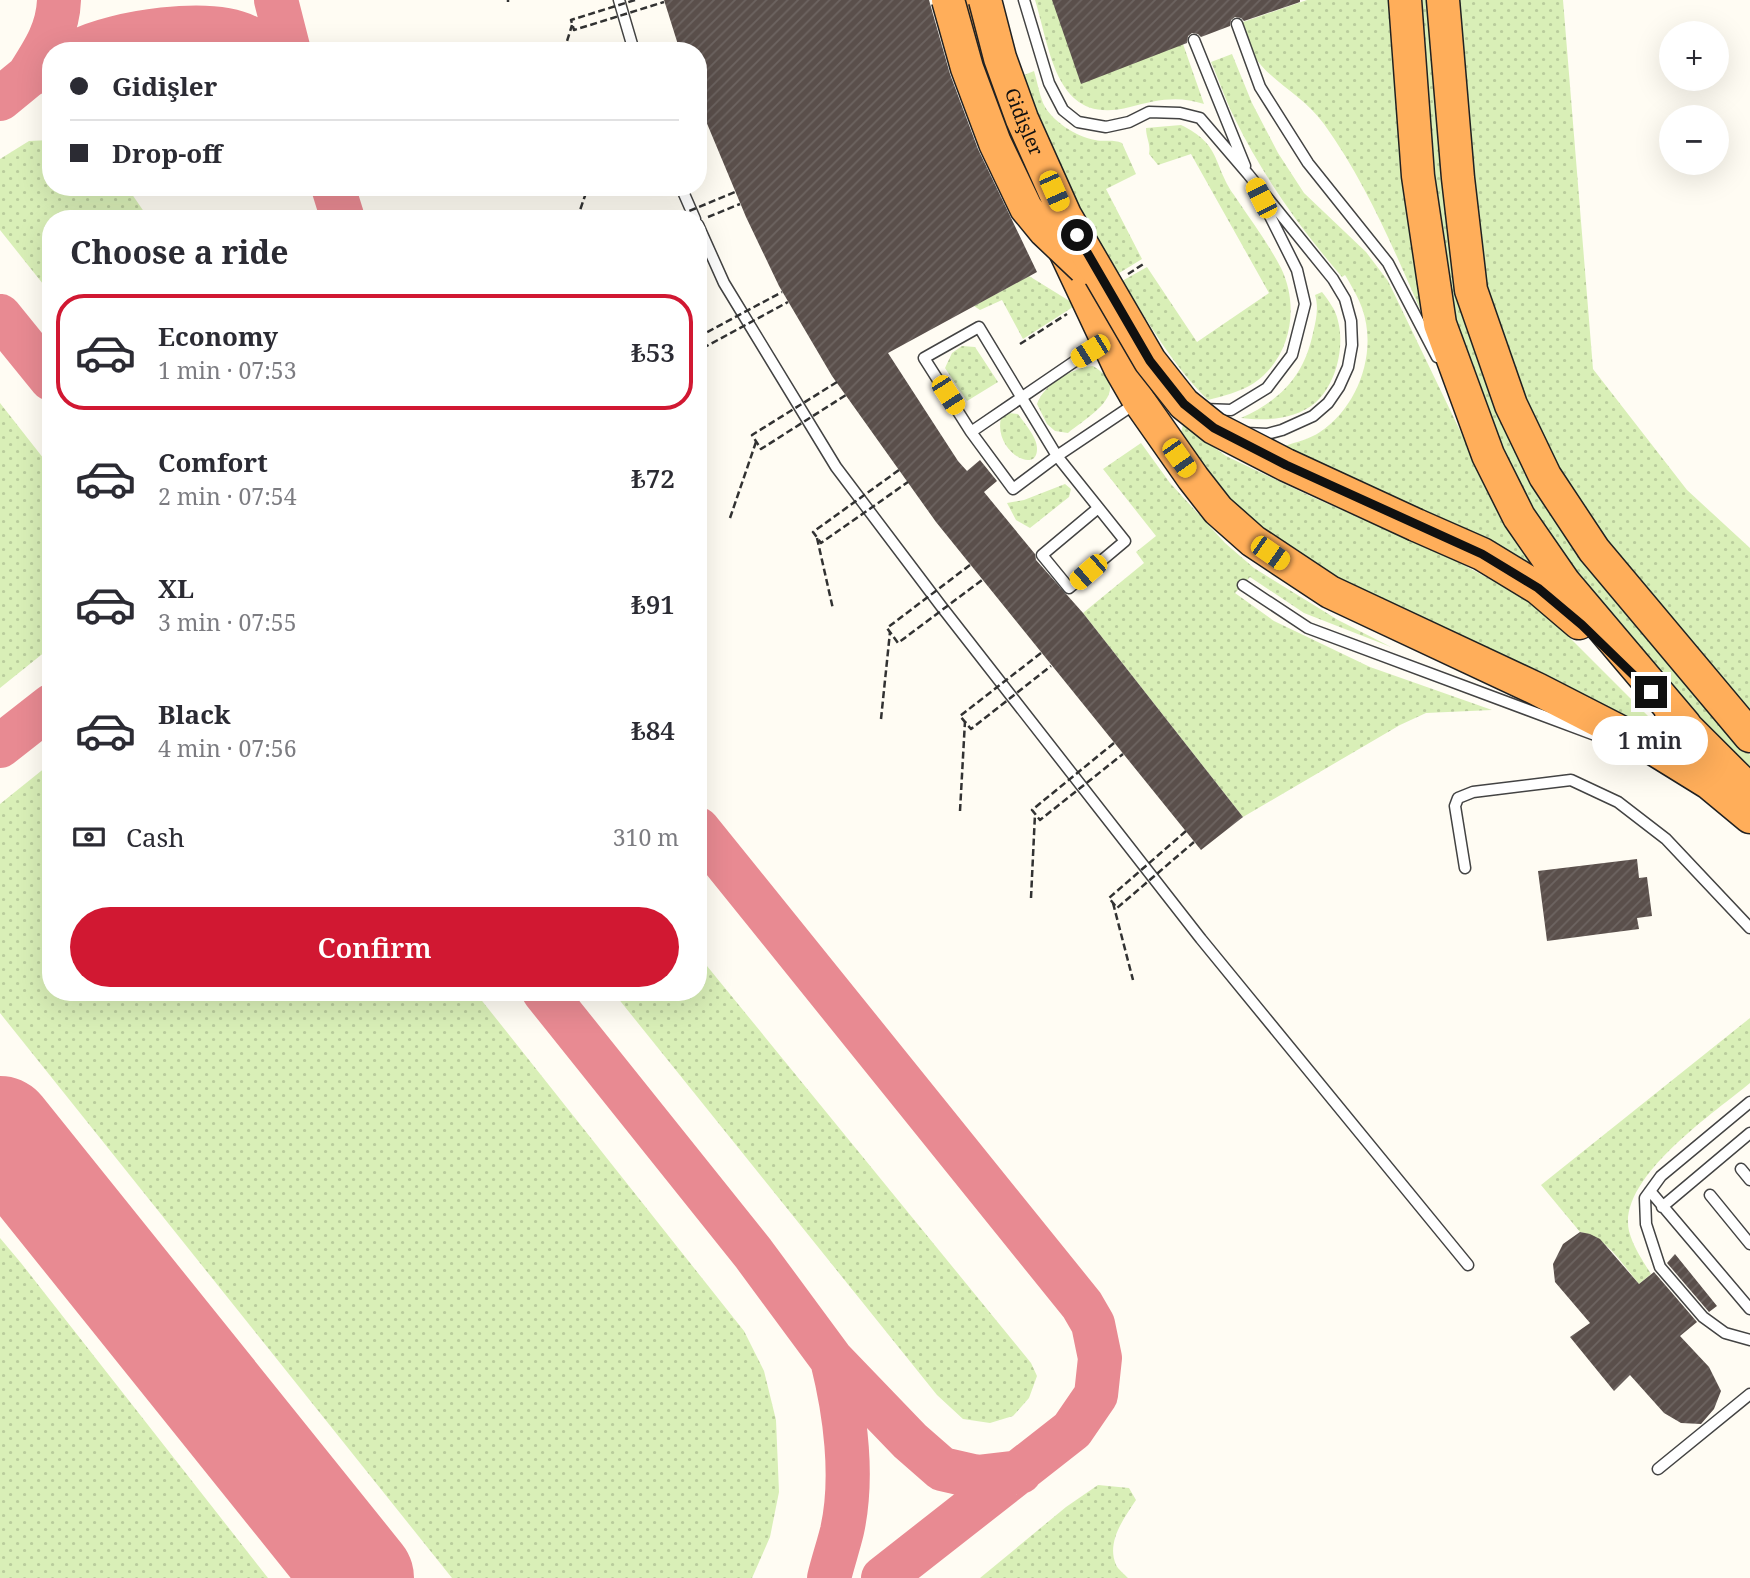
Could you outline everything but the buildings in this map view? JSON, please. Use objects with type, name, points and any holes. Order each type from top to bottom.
[{"type":"highway","points":[[947,0],[967,68],[995,144],[1026,208],[1045,231],[1092,275],[1131,365]]},
{"type":"highway","points":[[967,0],[1001,115],[1088,301],[1131,365],[1218,510],[1253,541],[1330,592],[1537,689],[1654,749],[1709,783],[1750,817]]},
{"type":"highway","name":"Gidişler","points":[[985,0],[1000,58],[1022,118],[1131,365],[1150,361],[1184,404],[1214,428],[1286,465],[1482,554],[1538,588],[1582,625],[1685,725]]},
{"type":"highway","points":[[1405,0],[1418,176],[1440,324],[1488,455],[1519,517],[1564,582],[1685,725],[1750,791]]},
{"type":"highway","points":[[1443,0],[1458,178],[1471,290],[1511,405],[1545,476],[1594,550],[1750,736]]},
{"type":"lane","points":[[619,0],[631,42]]},
{"type":"lane","points":[[1024,0],[1049,83],[1063,110],[1078,122],[1106,127],[1149,112],[1180,113],[1200,118],[1248,174],[1345,299],[1351,321],[1352,345],[1348,367],[1328,403],[1313,416],[1282,430],[1247,433],[1214,428]]},
{"type":"lane","points":[[1237,24],[1260,87],[1308,163],[1388,263],[1444,371]]},
{"type":"lane","points":[[971,432],[1020,397],[1131,365],[1198,408],[1231,410],[1267,388],[1292,355],[1305,304],[1297,270],[1248,174],[1194,40]]},
{"type":"lane","points":[[707,245],[724,283],[836,467],[1201,939],[1468,1265]]},
{"type":"lane","points":[[1097,509],[1042,555],[1069,588],[1125,541],[1057,456],[979,327],[925,358],[971,432],[1013,489],[1057,456],[1131,365]]},
{"type":"lane","points":[[1451,383],[1488,455]]},
{"type":"lane","points":[[1243,585],[1308,628],[1608,740]]},
{"type":"lane","points":[[1621,745],[1709,783]]},
{"type":"lane","points":[[1465,868],[1455,806],[1458,799],[1473,792],[1571,780],[1618,802],[1666,839],[1750,928]]},
{"type":"lane","points":[[1750,1102],[1661,1176],[1645,1198],[1646,1224],[1660,1267],[1703,1317],[1724,1333],[1750,1340]]},
{"type":"lane","points":[[1662,1206],[1750,1133]]},
{"type":"lane","points":[[1741,1169],[1750,1180]]},
{"type":"lane","points":[[1650,1191],[1750,1309]]},
{"type":"lane","points":[[1710,1195],[1750,1244]]},
{"type":"lane","points":[[1658,1469],[1750,1394]]},
{"type":"path","points":[[635,0],[570,20],[574,30],[664,2]]},
{"type":"path","points":[[567,42],[572,25]]},
{"type":"path","points":[[692,210],[735,192]]},
{"type":"path","points":[[707,218],[740,204]]},
{"type":"path","points":[[707,334],[782,292]]},
{"type":"path","points":[[707,346],[788,302]]},
{"type":"path","points":[[837,382],[752,435],[761,449],[846,396]]},
{"type":"path","points":[[730,518],[757,442]]},
{"type":"path","points":[[899,470],[813,532],[817,538],[821,543],[908,482]]},
{"type":"path","points":[[817,538],[833,610]]},
{"type":"path","points":[[970,565],[887,628],[898,643],[982,580]]},
{"type":"path","points":[[881,719],[890,632]]},
{"type":"path","points":[[1041,653],[960,716],[971,729],[1051,666]]},
{"type":"path","points":[[960,811],[965,721]]},
{"type":"path","points":[[1114,743],[1032,810],[1035,814],[1040,820],[1123,754]]},
{"type":"path","points":[[1031,898],[1035,814]]},
{"type":"path","points":[[1186,831],[1108,898],[1117,908],[1194,842]]},
{"type":"path","points":[[1113,903],[1133,980]]},
{"type":"green space","points":[[1035,0],[1052,0],[1183,44],[1204,104],[1176,99],[1105,110],[1086,106],[1072,96],[1061,80],[1046,41]]},
{"type":"green space","points":[[1307,0],[1392,0],[1427,325],[1381,222],[1340,147],[1313,111],[1263,67],[1246,40],[1243,22]]},
{"type":"green space","points":[[1414,0],[1433,0],[1466,298],[1603,580],[1750,755],[1750,780],[1604,611],[1533,512],[1506,460],[1457,335],[1442,265]]},
{"type":"green space","points":[[1459,0],[1563,0],[1593,369],[1687,490],[1750,548],[1750,715],[1650,601],[1579,505],[1546,450],[1516,384],[1490,300],[1476,221]]},
{"type":"green space","points":[[1232,54],[1252,103],[1278,153],[1304,193],[1366,252],[1388,281],[1490,493],[1564,599],[1430,516],[1285,446],[1320,432],[1345,408],[1361,377],[1366,360],[1366,325],[1360,304],[1345,275],[1342,277],[1297,220],[1257,160],[1234,117],[1211,62]]},
{"type":"green space","points":[[1034,71],[1043,103],[1052,116],[1080,135],[1095,140],[1122,143],[1136,174],[1106,189],[1142,259],[1111,278],[1017,78]]},
{"type":"green space","points":[[1181,125],[1194,132],[1210,148],[1227,184],[1281,268],[1290,299],[1291,315],[1284,346],[1267,372],[1243,389],[1208,400],[1173,358],[1122,281],[1147,267],[1197,342],[1269,293],[1191,154],[1158,165],[1149,154],[1146,128]]},
{"type":"green space","points":[[42,140],[42,196],[133,196],[143,210],[42,210],[42,283],[0,230],[0,159],[29,141]]},
{"type":"green space","points":[[1029,276],[1076,305],[1023,339],[1002,300],[980,310],[974,306]]},
{"type":"green space","points":[[1322,292],[1336,313],[1340,331],[1337,365],[1328,386],[1315,403],[1298,413],[1270,419],[1241,418],[1279,395],[1297,374],[1304,362],[1313,333],[1317,309],[1315,295]]},
{"type":"green space","points":[[962,346],[975,347],[998,382],[967,401],[945,368],[952,353]]},
{"type":"green space","points":[[1093,366],[1105,375],[1110,385],[1109,394],[1096,411],[1068,433],[1055,431],[1047,424],[1037,404],[1041,397],[1060,378]]},
{"type":"green space","points":[[0,403],[42,457],[42,654],[0,688]]},
{"type":"green space","points":[[1008,413],[1018,414],[1035,439],[1037,448],[1031,460],[1016,456],[1003,441],[1001,418]]},
{"type":"green space","points":[[1184,421],[1196,434],[1226,456],[1447,556],[1521,596],[1557,625],[1675,743],[1673,746],[1330,586],[1223,499],[1179,440]]},
{"type":"green space","points":[[1141,443],[1170,483],[1225,543],[1254,568],[1338,620],[1391,647],[1304,613],[1250,577],[1235,593],[1274,621],[1370,667],[1492,710],[1426,713],[1400,725],[1243,817],[1083,613],[1144,563],[1136,552],[1156,536],[1103,469]]},
{"type":"green space","points":[[1065,484],[1071,489],[1069,497],[1030,528],[1016,520],[1007,503],[1024,500]]},
{"type":"green space","points":[[42,770],[42,1001],[482,1001],[744,1331],[764,1371],[776,1420],[779,1492],[770,1537],[752,1578],[452,1578],[0,1013],[0,804]]},
{"type":"green space","points":[[707,966],[1031,1363],[1037,1376],[1029,1398],[1013,1416],[990,1423],[963,1419],[937,1395],[620,1001],[707,1001]]},
{"type":"green space","points":[[1750,1018],[1750,1083],[1672,1148],[1638,1190],[1629,1211],[1629,1231],[1651,1274],[1639,1284],[1606,1245],[1580,1232],[1541,1185]]},
{"type":"green space","points":[[0,1238],[21,1263],[268,1578],[0,1578]]},
{"type":"green space","points":[[1098,1485],[1129,1488],[1136,1500],[1118,1531],[1113,1548],[1116,1565],[1128,1578],[980,1578],[1066,1507]]},
{"type":"taxiway","points":[[48,42],[56,21],[59,0]]},
{"type":"taxiway","points":[[276,0],[287,42]]},
{"type":"taxiway","points":[[101,42],[138,33],[188,28],[232,31],[254,42]]},
{"type":"taxiway","points":[[42,54],[28,76],[42,69]]},
{"type":"taxiway","points":[[0,99],[28,76]]},
{"type":"taxiway","points":[[336,196],[340,210]]},
{"type":"taxiway","points":[[0,316],[42,368]]},
{"type":"taxiway","points":[[0,746],[42,713]]},
{"type":"taxiway","points":[[707,840],[1082,1305],[1093,1324],[1100,1358],[1096,1395],[1072,1430],[883,1578]]},
{"type":"taxiway","points":[[551,1001],[753,1253],[832,1360],[910,1441],[942,1469],[977,1477],[1020,1472]]},
{"type":"taxiway","points":[[829,1578],[846,1510],[848,1467],[841,1401],[832,1360]]},
{"type":"runway","points":[[0,1130],[360,1578]]},
{"type":"route","points":[[1077,235],[1150,361],[1184,404],[1214,428],[1286,465],[1482,554],[1538,588],[1582,625],[1651,692]]}]
